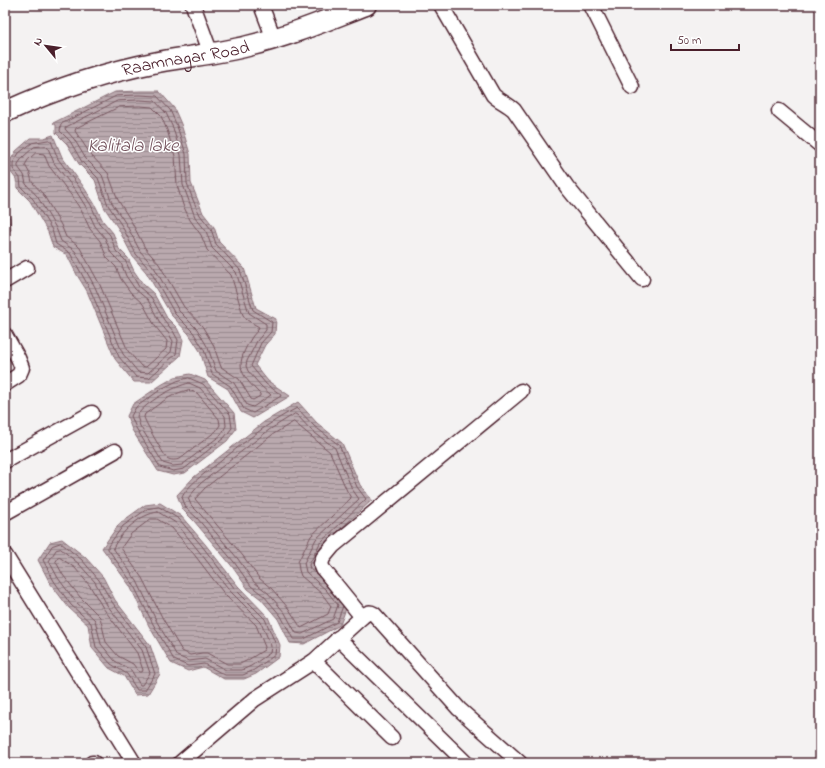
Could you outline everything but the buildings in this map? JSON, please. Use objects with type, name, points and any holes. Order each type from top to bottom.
[{"type":"highway","name":"Raamnagar Road","points":[[5,112],[77,84],[116,72],[159,62],[211,54],[274,39],[316,25],[366,5]]},
{"type":"street","points":[[192,5],[211,54]]},
{"type":"street","points":[[261,5],[274,39]]},
{"type":"street","points":[[441,5],[493,95],[508,104],[514,110],[567,187],[642,279]]},
{"type":"street","points":[[591,5],[632,87]]},
{"type":"street","points":[[779,111],[820,145]]},
{"type":"street","points":[[5,281],[27,268]]},
{"type":"street","points":[[5,335],[22,368],[19,375],[5,384]]},
{"type":"street","points":[[362,617],[323,570],[321,564],[323,558],[333,546],[521,391]]},
{"type":"street","points":[[5,461],[92,413]]},
{"type":"street","points":[[5,513],[115,451]]},
{"type":"street","points":[[5,555],[134,763]]},
{"type":"street","points":[[180,763],[255,699],[314,661],[368,612],[374,614],[459,709],[520,763]]},
{"type":"street","points":[[338,638],[466,763]]},
{"type":"street","points":[[314,661],[392,738]]},
{"type":"water","name":"Kalitala lake","points":[[159,91],[174,108],[181,124],[190,154],[191,183],[203,213],[214,227],[219,242],[244,268],[256,308],[276,319],[275,334],[265,345],[255,365],[268,381],[290,396],[253,418],[241,412],[228,389],[208,377],[200,351],[189,334],[172,316],[146,272],[133,257],[118,228],[104,207],[95,180],[79,164],[67,144],[56,133],[56,125],[53,123],[115,92]]},
{"type":"water","points":[[53,135],[62,157],[94,203],[103,221],[113,233],[119,249],[128,258],[134,271],[143,284],[154,294],[167,318],[177,328],[183,340],[180,356],[151,382],[134,382],[115,359],[87,291],[67,255],[53,247],[48,232],[30,201],[17,188],[16,179],[10,171],[10,161],[16,151],[31,138],[44,138]]},
{"type":"water","points":[[5,208],[10,217],[11,230],[5,233]]},
{"type":"water","points":[[190,374],[205,380],[234,413],[236,429],[227,441],[185,473],[173,475],[158,471],[132,430],[127,416],[133,404],[161,385],[175,377]]},
{"type":"water","points":[[298,402],[317,423],[342,443],[360,485],[372,500],[323,545],[313,566],[333,584],[348,603],[340,625],[304,644],[290,643],[278,619],[261,599],[248,589],[231,565],[183,510],[177,495],[194,477],[264,422]]},
{"type":"water","points":[[160,503],[181,516],[238,586],[268,617],[280,645],[279,657],[256,674],[244,679],[224,679],[203,667],[188,671],[171,663],[149,626],[130,586],[102,548],[120,523],[145,505]]},
{"type":"water","points":[[62,539],[85,557],[103,577],[115,600],[150,645],[160,674],[148,694],[135,695],[124,676],[109,668],[92,648],[88,625],[69,608],[50,583],[38,560],[50,542]]}]
